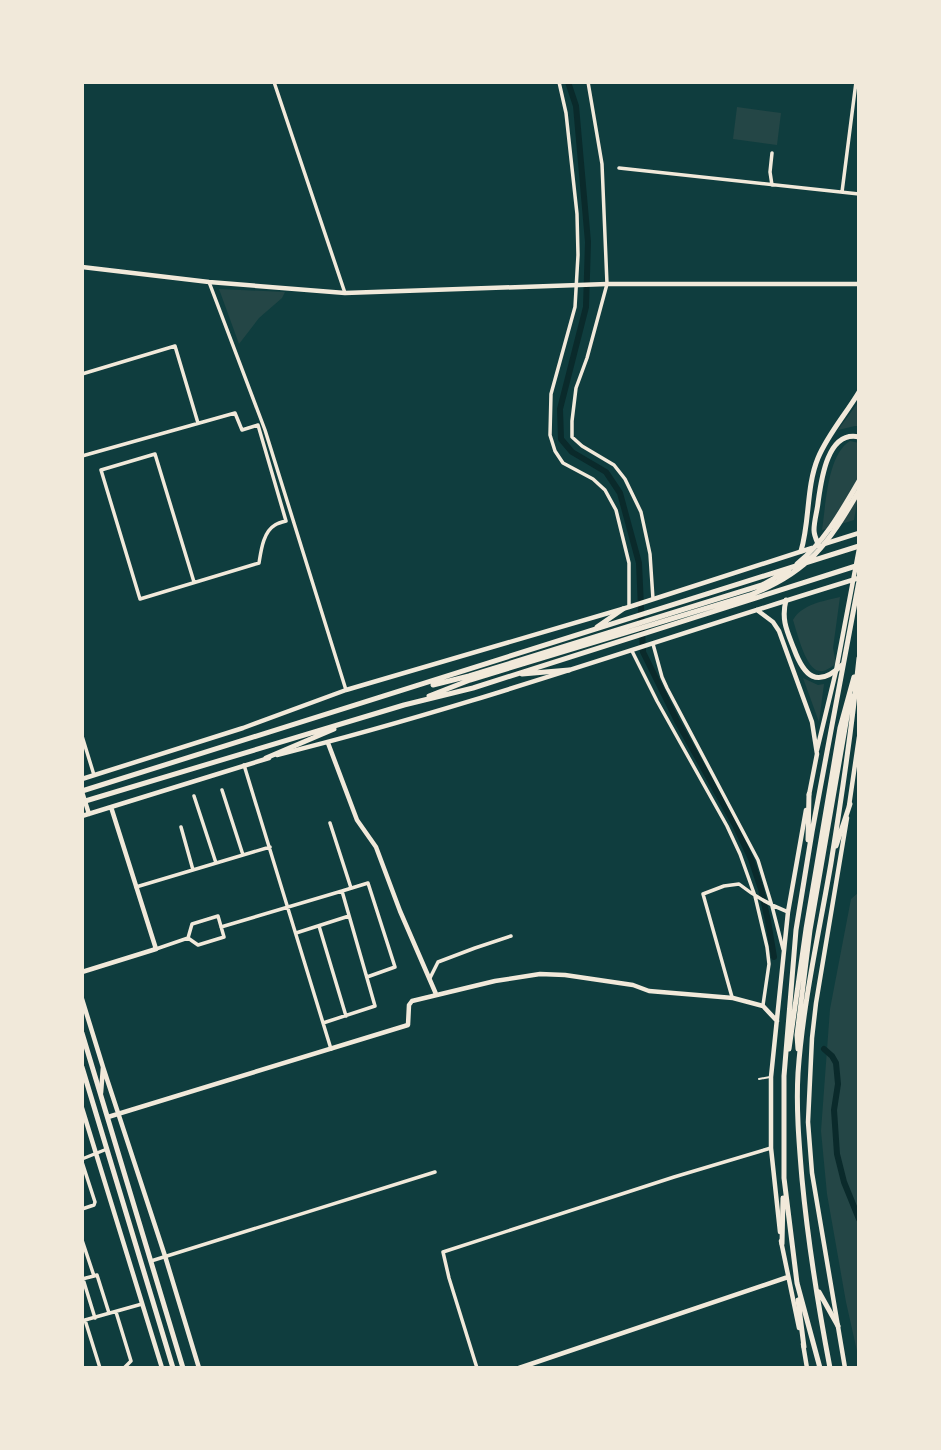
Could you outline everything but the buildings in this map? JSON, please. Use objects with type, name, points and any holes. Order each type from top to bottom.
[{"type":"main road","points":[[801,551],[817,460],[859,392]]},
{"type":"main road","points":[[819,546],[814,532],[822,472],[841,439],[853,435],[859,437]]},
{"type":"main road","points":[[404,705],[470,678],[762,585],[799,563],[821,541],[859,481]]},
{"type":"main road","points":[[399,692],[470,678],[750,595],[776,584],[796,572],[817,554],[859,491]]},
{"type":"main road","points":[[82,791],[859,547]]},
{"type":"main road","points":[[82,802],[404,705],[473,688],[859,565]]},
{"type":"main road","points":[[782,1244],[784,1076],[796,930],[851,607],[859,580]]},
{"type":"main road","points":[[786,600],[783,620],[805,673],[822,677],[842,665]]},
{"type":"main road","points":[[593,630],[626,608]]},
{"type":"main road","points":[[798,1074],[810,981],[852,726],[859,658]]},
{"type":"main road","points":[[830,1368],[815,1286],[804,1201],[797,1126],[797,1035],[810,930],[844,710],[859,665]]},
{"type":"main road","points":[[512,675],[569,670]]},
{"type":"main road","points":[[784,1076],[806,929],[842,728],[859,676]]},
{"type":"main road","points":[[266,758],[359,719]]},
{"type":"main road","points":[[807,861],[809,794]]},
{"type":"main road","points":[[831,862],[849,804]]},
{"type":"main road","points":[[82,1033],[183,1368]]},
{"type":"main road","points":[[83,1070],[173,1368]]},
{"type":"main road","points":[[784,1178],[804,1348]]},
{"type":"main road","points":[[797,1283],[820,1368]]},
{"type":"main road","points":[[815,1286],[838,1326]]},
{"type":"street","points":[[274,82],[345,293]]},
{"type":"street","points":[[559,82],[566,113],[577,214],[578,285],[575,307],[551,394],[550,435],[555,451],[563,463],[593,479],[605,490],[616,510],[629,563],[626,608]]},
{"type":"street","points":[[588,82],[603,164],[605,284],[587,358],[576,388],[572,437],[614,465],[625,479],[641,512],[650,554],[653,599]]},
{"type":"street","points":[[842,192],[856,82]]},
{"type":"street","points":[[772,153],[772,185]]},
{"type":"street","points":[[619,168],[859,194]]},
{"type":"street","points":[[82,267],[209,282],[345,293],[605,284],[859,284]]},
{"type":"street","points":[[209,282],[265,430],[346,690]]},
{"type":"street","points":[[82,374],[175,346],[198,423]]},
{"type":"street","points":[[82,456],[235,413],[242,430],[258,425],[286,521],[274,525],[269,531],[261,546],[259,563],[140,599],[101,470],[155,454],[194,582]]},
{"type":"street","points":[[82,779],[243,728],[346,690],[626,608],[859,533]]},
{"type":"street","points":[[807,1368],[776,1206],[771,1148],[771,1077],[788,912],[817,754],[851,607],[859,547]]},
{"type":"street","points":[[82,816],[859,580]]},
{"type":"street","points":[[756,610],[773,622],[779,631],[813,722],[817,754]]},
{"type":"street","points":[[653,644],[667,688],[758,860],[784,954]]},
{"type":"street","points":[[632,651],[740,854],[755,896],[769,964],[763,1006]]},
{"type":"street","points":[[82,736],[94,775]]},
{"type":"street","points":[[845,1368],[812,1173],[808,1122],[816,1003],[859,737]]},
{"type":"street","points":[[328,743],[357,820],[376,847],[436,994]]},
{"type":"street","points":[[244,765],[331,1049]]},
{"type":"street","points":[[222,790],[243,855]]},
{"type":"street","points":[[82,791],[89,814]]},
{"type":"street","points":[[194,796],[216,863]]},
{"type":"street","points":[[111,807],[156,949]]},
{"type":"street","points":[[330,823],[351,888]]},
{"type":"street","points":[[181,827],[193,870]]},
{"type":"street","points":[[136,887],[270,847]]},
{"type":"street","points":[[222,927],[368,883],[395,967],[367,977]]},
{"type":"street","points":[[733,998],[704,894],[724,886],[739,884],[772,906],[788,912]]},
{"type":"street","points":[[323,1023],[375,1006],[342,891]]},
{"type":"street","points":[[218,916],[224,937],[198,946],[188,938],[192,924],[218,916]]},
{"type":"street","points":[[296,933],[349,916]]},
{"type":"street","points":[[319,926],[346,1016]]},
{"type":"street","points":[[429,980],[439,962],[511,936]]},
{"type":"street","points":[[82,972],[188,938]]},
{"type":"street","points":[[108,1118],[408,1025],[409,1005],[412,1001],[505,979],[540,974],[565,975],[633,985],[649,991],[733,998],[763,1006],[777,1021]]},
{"type":"street","points":[[82,999],[199,1368]]},
{"type":"street","points":[[101,1094],[103,1067]]},
{"type":"street","points":[[82,1108],[162,1368]]},
{"type":"street","points":[[477,1368],[443,1252],[771,1148]]},
{"type":"street","points":[[82,1209],[91,1207],[95,1202],[83,1159],[107,1149]]},
{"type":"street","points":[[151,1261],[435,1172]]},
{"type":"street","points":[[82,1240],[93,1276]]},
{"type":"street","points":[[95,1318],[83,1279],[93,1276],[97,1275],[109,1314]]},
{"type":"street","points":[[519,1368],[788,1277]]},
{"type":"street","points":[[100,1368],[84,1320],[142,1304]]},
{"type":"street","points":[[116,1312],[131,1361],[124,1368]]},
{"type":"lane","points":[[759,1079],[771,1077]]},
{"type":"shaded area","points":[[737,107],[781,113],[777,145],[733,139]]},
{"type":"shaded area","points":[[219,289],[285,292],[282,298],[259,318],[239,344]]},
{"type":"shaded area","points":[[859,401],[859,426],[838,430]]},
{"type":"shaded area","points":[[850,441],[859,443],[859,491],[854,520],[822,530],[832,469],[836,457]]},
{"type":"shaded area","points":[[840,597],[833,648],[836,664],[820,671],[810,665],[806,658],[793,620],[808,607]]},
{"type":"shaded area","points":[[803,678],[818,685],[824,684],[819,722]]},
{"type":"shaded area","points":[[859,892],[859,1360],[827,1194],[821,1131],[830,1009],[851,899]]},
{"type":"waterway","points":[[568,82],[576,106],[588,242],[586,307],[560,409],[561,439],[572,452],[606,472],[620,493],[639,563],[643,652],[751,859],[761,889],[774,957]]},
{"type":"waterway","points":[[824,1049],[836,1063],[838,1084],[834,1110],[837,1154],[844,1182],[859,1219]]}]
